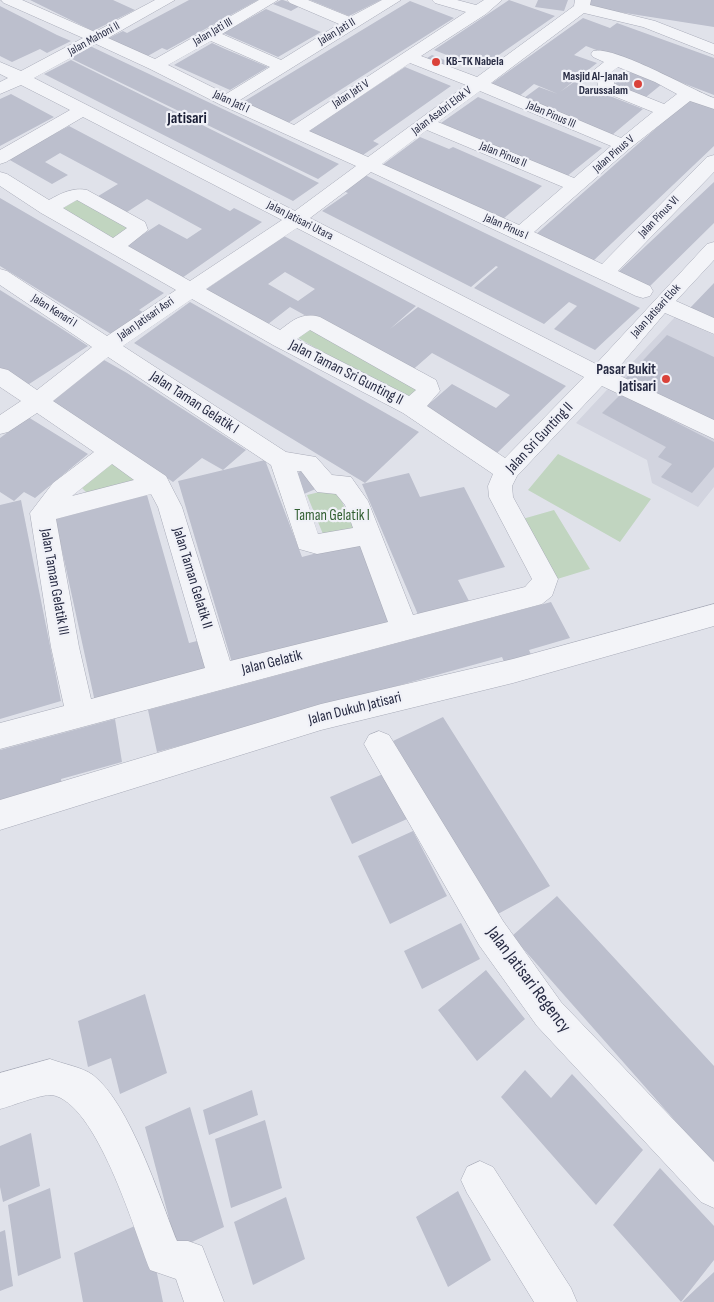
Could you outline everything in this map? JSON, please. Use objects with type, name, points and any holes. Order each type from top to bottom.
[{"type":"street","name":"Jalan Jati I","points":[[9,0],[156,65],[226,101],[368,165]]},
{"type":"street","points":[[133,0],[151,8]]},
{"type":"street","name":"Jalan Mahoni II","points":[[0,89],[167,0]]},
{"type":"street","name":"Jalan Jati III","points":[[156,65],[270,0]]},
{"type":"street","points":[[295,0],[351,23]]},
{"type":"street","name":"Jalan Jati II","points":[[226,101],[351,23],[393,0]]},
{"type":"street","points":[[440,0],[480,11]]},
{"type":"street","name":"Jalan Jati V","points":[[295,132],[494,0]]},
{"type":"street","points":[[582,4],[646,22],[714,33]]},
{"type":"street","name":"Jalan Asabri Elok V","points":[[296,219],[368,165],[428,124],[582,4]]},
{"type":"street","points":[[646,22],[714,50]]},
{"type":"street","points":[[210,34],[282,66]]},
{"type":"street","points":[[597,53],[661,78],[688,94],[714,104]]},
{"type":"street","points":[[408,57],[479,84]]},
{"type":"street","points":[[616,61],[597,74],[606,79],[605,86],[665,111]]},
{"type":"street","name":"Jalan Jatisari Utara","points":[[0,67],[599,375],[714,430]]},
{"type":"street","name":"Jalan Pinus III","points":[[479,84],[623,145]]},
{"type":"street","name":"Jalan Pinus V","points":[[520,233],[578,186],[623,145],[688,94]]},
{"type":"street","points":[[0,158],[82,110]]},
{"type":"street","name":"Jalan Pinus II","points":[[428,124],[578,186]]},
{"type":"street","name":"Jalan Pinus VI","points":[[605,273],[714,162]]},
{"type":"street","name":"Jalan Pinus I","points":[[368,165],[643,291]]},
{"type":"street","name":"Jalan Taman Sri Gunting II","points":[[0,178],[48,209],[114,247],[281,340],[412,408],[507,471]]},
{"type":"street","points":[[48,209],[67,197],[80,194],[140,228],[114,247]]},
{"type":"street","name":"Jalan Jatisari Asri","points":[[0,426],[36,402],[108,346],[296,219]]},
{"type":"street","name":"Jalan Jatisari Elok","points":[[599,375],[662,303],[712,253]]},
{"type":"street","name":"Jalan Kenari I","points":[[0,276],[108,346]]},
{"type":"street","points":[[662,303],[714,327]]},
{"type":"street","name":"Jalan Taman Sri Gunting II","points":[[281,340],[306,322],[312,322],[428,386],[429,391],[412,408]]},
{"type":"street","name":"Jalan Taman Gelatik I","points":[[108,346],[281,460],[308,464],[326,485],[342,484],[356,502],[405,630]]},
{"type":"street","name":"Jalan Sri Gunting II","points":[[543,588],[545,578],[501,497],[500,486],[507,471],[599,375]]},
{"type":"street","name":"Jalan Taman Gelatik II","points":[[0,376],[157,483],[170,507],[221,676]]},
{"type":"street","name":"Jalan Taman Gelatik III","points":[[80,713],[65,647],[42,513],[62,490],[112,451]]},
{"type":"street","points":[[281,460],[308,542],[317,544],[368,535]]},
{"type":"street","points":[[42,513],[157,483]]},
{"type":"street","name":"Jalan Gelatik","points":[[0,736],[80,713],[533,596],[543,588]]},
{"type":"street","name":"Jalan Dukuh Jatisari","points":[[0,814],[321,717],[512,671],[714,615]]},
{"type":"street","name":"Jalan Jatisari Regency","points":[[379,744],[491,933],[549,1014],[714,1189]]},
{"type":"street","points":[[0,1091],[50,1077],[79,1087],[92,1100],[117,1139],[164,1256],[170,1260],[188,1260],[204,1302]]},
{"type":"street","points":[[480,1180],[557,1302]]},
{"type":"shaded area","name":"Pasar Bukit Jatisari","points":[[675,317],[714,335],[714,487],[698,507],[652,483],[647,460],[576,423]]},
{"type":"green space","points":[[80,198],[136,228],[117,241],[60,210]]},
{"type":"green space","points":[[312,323],[426,388],[409,402],[295,336]]},
{"type":"green space","points":[[558,454],[651,499],[620,542],[528,490]]},
{"type":"green space","points":[[117,459],[140,479],[92,498],[81,487]]},
{"type":"green space","name":"Taman Gelatik I","points":[[336,488],[355,531],[325,539],[307,495]]},
{"type":"green space","points":[[554,510],[590,569],[554,580],[519,520]]},
{"type":"building","points":[[30,0],[113,0],[135,10],[93,31]]},
{"type":"building","points":[[189,0],[258,0],[167,50],[162,48],[146,57],[107,39],[123,31],[127,33]]},
{"type":"building","points":[[281,0],[300,6],[291,11],[273,4]]},
{"type":"building","points":[[310,0],[381,0],[349,16]]},
{"type":"building","points":[[509,0],[555,16],[480,68],[434,50]]},
{"type":"building","points":[[538,0],[568,0],[564,11],[535,7]]},
{"type":"building","points":[[590,0],[714,0],[714,27],[587,7]]},
{"type":"building","points":[[410,1],[454,18],[288,123],[243,102]]},
{"type":"building","points":[[0,6],[71,41],[47,53],[40,49],[12,62],[0,56]]},
{"type":"building","points":[[266,9],[321,32],[278,57],[223,33]]},
{"type":"building","points":[[583,18],[610,28],[617,23],[714,58],[714,95],[586,46],[574,55],[597,63],[560,92],[574,82],[643,109],[612,135],[524,98],[539,87],[558,94],[534,84],[517,98],[488,86]]},
{"type":"building","points":[[212,43],[268,67],[230,90],[174,65]]},
{"type":"building","points":[[90,46],[339,164],[318,179],[68,57]]},
{"type":"building","name":"KB-TK Nabela","points":[[432,55],[450,62],[439,69],[422,61]]},
{"type":"building","points":[[71,60],[319,183],[293,201],[44,74]]},
{"type":"building","points":[[405,67],[451,86],[373,141],[379,144],[360,157],[306,132]]},
{"type":"building","name":"Masjid Al-Janah Darussalam","points":[[631,72],[662,84],[646,97],[614,84]]},
{"type":"building","points":[[11,94],[54,117],[0,146],[0,99]]},
{"type":"building","points":[[478,97],[602,148],[566,177],[441,123]]},
{"type":"building","points":[[689,99],[714,108],[714,146],[592,262],[534,236]]},
{"type":"building","points":[[69,126],[230,211],[234,208],[262,222],[182,278],[125,246],[159,224],[187,239],[202,229],[147,199],[124,214],[95,198],[118,184],[60,153],[45,162],[68,175],[52,184],[8,159]]},
{"type":"building","points":[[420,137],[449,149],[453,147],[542,186],[503,219],[381,166]]},
{"type":"building","points":[[365,175],[640,308],[595,350],[554,329],[577,306],[569,302],[544,324],[474,288],[498,267],[496,266],[471,287],[322,211],[348,193],[343,191]]},
{"type":"building","points":[[714,182],[714,223],[647,289],[616,274]]},
{"type":"building","points":[[0,198],[164,293],[139,310],[143,312],[111,334],[0,266]]},
{"type":"building","points":[[284,236],[416,306],[390,329],[418,307],[566,386],[495,455],[421,411],[452,384],[496,408],[510,395],[432,353],[409,373],[290,307],[263,328],[202,292]],"holes":[[[285,272],[315,289],[298,301],[268,284]]]},
{"type":"building","points":[[714,283],[714,319],[690,308]]},
{"type":"building","points":[[0,290],[88,346],[26,386],[0,369]]},
{"type":"building","points":[[190,302],[419,432],[365,483],[134,343]]},
{"type":"building","points":[[667,335],[714,357],[714,422],[626,378]]},
{"type":"building","points":[[104,360],[246,450],[223,470],[202,458],[173,482],[49,399]]},
{"type":"building","points":[[621,394],[714,442],[714,467],[692,493],[661,477],[672,464],[658,457],[666,447],[602,413]]},
{"type":"building","points":[[28,417],[88,454],[35,498],[24,492],[14,501],[0,492],[0,438]]},
{"type":"building","points":[[265,460],[302,557],[362,541],[395,620],[233,666],[178,481]]},
{"type":"building","points":[[306,469],[320,487],[304,494],[291,476]]},
{"type":"building","points":[[409,473],[420,497],[464,487],[505,567],[458,580],[470,603],[419,617],[362,484]]},
{"type":"building","points":[[147,495],[189,643],[197,641],[206,670],[95,702],[55,518]]},
{"type":"building","points":[[21,500],[61,701],[0,719],[0,505]]},
{"type":"building","points":[[551,602],[570,638],[529,650],[534,661],[507,669],[502,657],[157,752],[148,710]]},
{"type":"building","points":[[443,717],[550,886],[496,915],[393,741]]},
{"type":"building","points":[[115,719],[122,762],[61,779],[62,785],[0,802],[0,750]]},
{"type":"building","points":[[383,774],[407,819],[352,844],[330,797]]},
{"type":"building","points":[[413,831],[447,896],[390,924],[358,856]]},
{"type":"building","points":[[557,896],[714,1066],[714,1165],[512,936]]},
{"type":"building","points":[[461,923],[480,959],[422,989],[404,951]]},
{"type":"building","points":[[486,970],[525,1019],[477,1061],[438,1010]]},
{"type":"building","points":[[145,994],[167,1073],[120,1094],[111,1058],[88,1067],[78,1021]]},
{"type":"building","points":[[525,1070],[551,1098],[572,1074],[643,1150],[596,1205],[501,1097]]},
{"type":"building","points":[[252,1090],[258,1115],[209,1135],[203,1110]]},
{"type":"building","points":[[190,1107],[224,1227],[177,1249],[145,1127]]},
{"type":"building","points":[[265,1120],[282,1188],[231,1208],[215,1139]]},
{"type":"building","points":[[31,1133],[40,1186],[3,1202],[0,1187],[0,1146]]},
{"type":"building","points":[[660,1168],[714,1226],[714,1260],[681,1302],[613,1225]]},
{"type":"building","points":[[50,1188],[61,1258],[18,1276],[8,1205]]},
{"type":"building","points":[[458,1191],[491,1260],[448,1287],[416,1217]]},
{"type":"building","points":[[286,1197],[305,1259],[253,1285],[234,1222]]},
{"type":"building","points":[[146,1221],[163,1302],[83,1302],[74,1253]]},
{"type":"building","points":[[5,1230],[13,1286],[0,1291],[0,1232]]},
{"type":"building","points":[[714,1272],[714,1302],[682,1302]]},
{"type":"place","name":"KB-TK Nabela","points":[[436,62]]},
{"type":"place","name":"Masjid Al-Janah Darussalam","points":[[638,84]]},
{"type":"place","name":"Pasar Bukit Jatisari","points":[[666,379]]},
{"type":"district","name":"Jatisari","points":[[187,119]]}]
